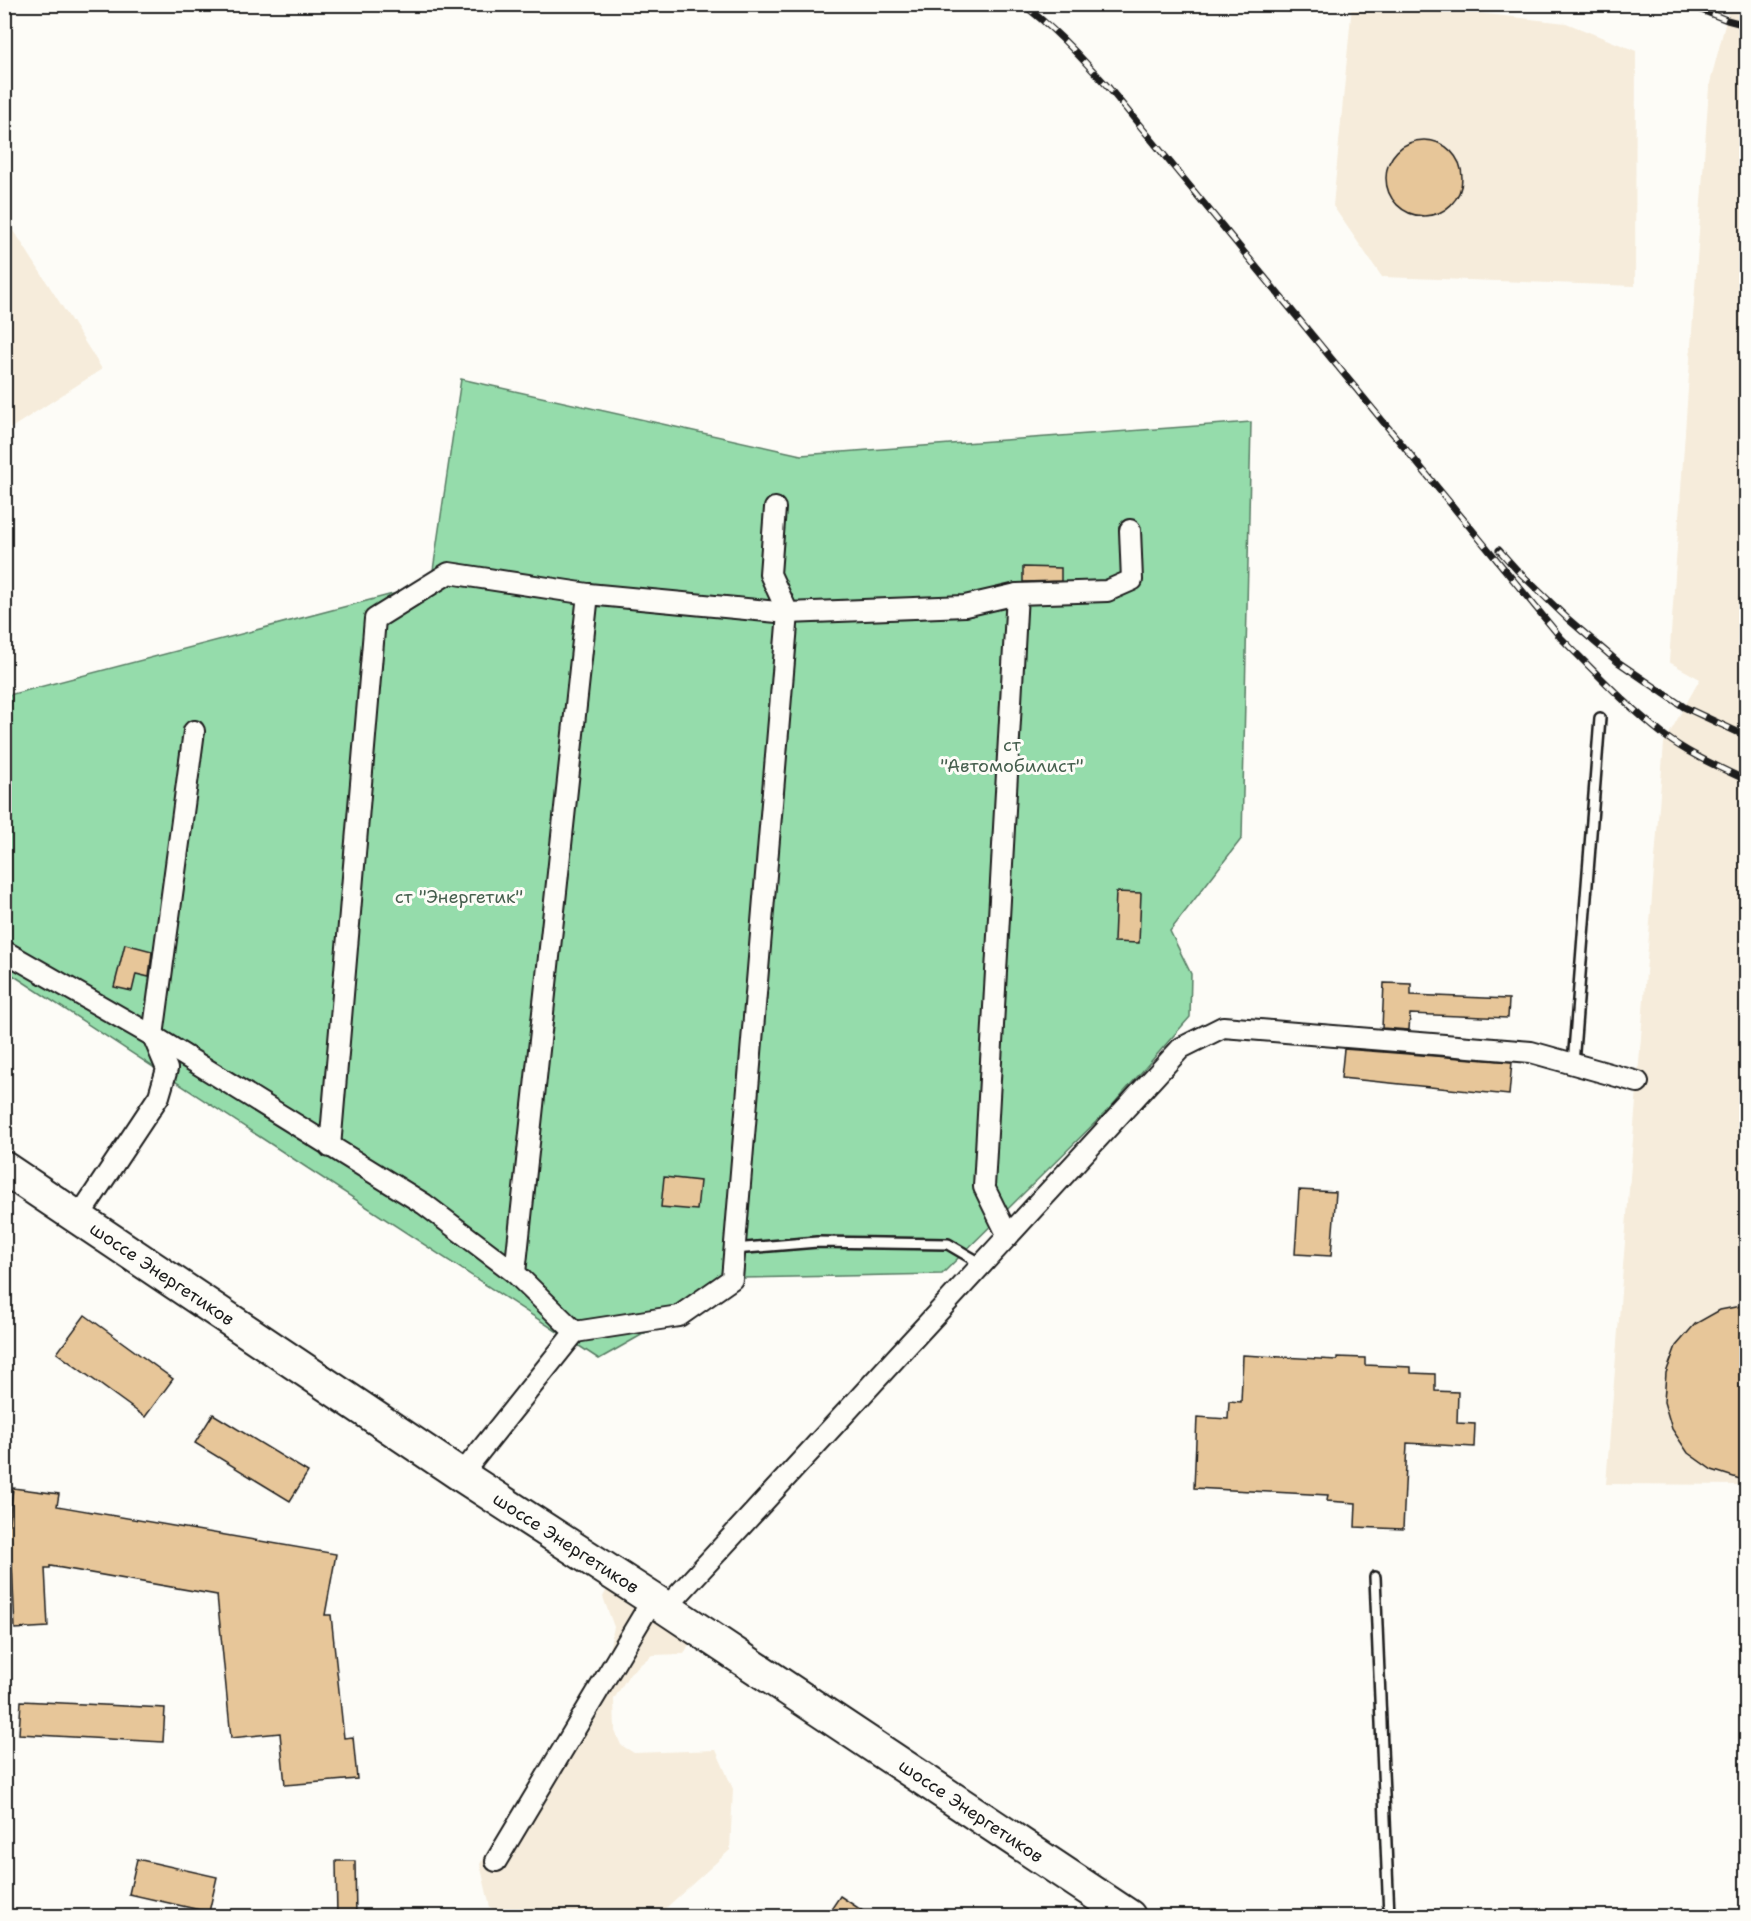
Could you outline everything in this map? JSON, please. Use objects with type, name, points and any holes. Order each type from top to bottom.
[{"type":"main road","name":"шоссе Энергетиков","points":[[4,1168],[461,1475],[1129,1917]]},
{"type":"street","points":[[461,1475],[575,1332],[679,1316],[732,1279],[788,613],[770,574],[775,508]]},
{"type":"street","points":[[330,1146],[375,619],[448,573],[588,594],[788,613],[965,606],[1017,594],[1107,591],[1132,580],[1130,530]]},
{"type":"street","points":[[515,1273],[588,594]]},
{"type":"street","points":[[1008,1236],[984,1187],[1017,594]]},
{"type":"street","points":[[78,1218],[159,1096],[167,1069],[153,1036],[194,731]]},
{"type":"street","points":[[4,951],[153,1036],[423,1204],[515,1273],[575,1332]]},
{"type":"street","points":[[496,1861],[659,1604],[982,1264],[1181,1048],[1223,1027],[1531,1052],[1638,1082]]},
{"type":"lane","points":[[1574,1064],[1600,718]]},
{"type":"lane","points":[[734,1249],[817,1242],[948,1244],[982,1264]]},
{"type":"lane","points":[[1375,1577],[1389,1917]]},
{"type":"shaded area","points":[[1352,5],[1407,5],[1566,23],[1636,51],[1635,286],[1382,277],[1333,206]]},
{"type":"shaded area","points":[[1730,5],[1746,5],[1746,1485],[1606,1484],[1664,743],[1700,679],[1669,662],[1709,87]]},
{"type":"shaded area","points":[[4,215],[102,369],[5,432],[4,432]]},
{"type":"shaded area","points":[[607,1589],[690,1642],[684,1654],[652,1655],[630,1673],[614,1699],[615,1731],[621,1745],[634,1753],[716,1750],[733,1789],[730,1850],[657,1916],[505,1916],[490,1907],[480,1864],[607,1659],[614,1627],[603,1597]]},
{"type":"green space","points":[[461,379],[801,455],[1251,422],[1242,838],[1170,931],[1191,974],[1190,1017],[1109,1109],[942,1274],[742,1278],[599,1359],[5,970],[5,696],[431,584]]},
{"type":"building","points":[[1424,140],[1438,143],[1451,151],[1459,164],[1462,178],[1459,192],[1451,205],[1438,213],[1424,216],[1410,213],[1397,205],[1389,192],[1386,178],[1389,164],[1397,151],[1410,143]]},
{"type":"building","points":[[1023,567],[1061,568],[1061,581],[1023,582]]},
{"type":"building","points":[[1116,892],[1141,893],[1139,943],[1114,942]]},
{"type":"building","points":[[125,944],[152,951],[149,977],[136,974],[132,991],[114,987]]},
{"type":"building","points":[[1384,983],[1411,984],[1411,995],[1509,999],[1508,1018],[1410,1014],[1409,1030],[1382,1028]]},
{"type":"building","points":[[1344,1049],[1512,1062],[1509,1095],[1341,1078]]},
{"type":"building","points":[[664,1177],[700,1181],[697,1210],[661,1207]]},
{"type":"building","points":[[1299,1190],[1336,1192],[1331,1256],[1295,1254]]},
{"type":"building","points":[[1746,1305],[1746,1481],[1712,1470],[1688,1453],[1672,1429],[1664,1402],[1666,1373],[1676,1346],[1695,1324],[1720,1310]]},
{"type":"building","points":[[85,1315],[173,1379],[145,1417],[57,1353]]},
{"type":"building","points":[[1243,1355],[1337,1360],[1337,1357],[1365,1358],[1365,1365],[1411,1367],[1411,1373],[1435,1374],[1435,1391],[1458,1392],[1457,1423],[1475,1424],[1474,1447],[1407,1443],[1403,1529],[1355,1527],[1356,1503],[1327,1501],[1328,1495],[1194,1488],[1197,1417],[1228,1419],[1229,1401],[1241,1402]]},
{"type":"building","points":[[213,1414],[308,1472],[290,1501],[195,1443]]},
{"type":"building","points":[[13,1488],[59,1494],[57,1506],[336,1554],[325,1615],[331,1615],[344,1738],[353,1737],[357,1779],[285,1785],[280,1733],[231,1738],[217,1595],[50,1566],[50,1568],[45,1568],[48,1627],[15,1629],[12,1563],[4,1563]]},
{"type":"building","points":[[21,1701],[165,1708],[163,1742],[19,1734]]},
{"type":"building","points":[[137,1859],[217,1877],[209,1912],[129,1894]]},
{"type":"building","points":[[336,1861],[355,1861],[356,1917],[337,1917]]},
{"type":"building","points":[[840,1896],[872,1917],[826,1917]]},
{"type":"railway","points":[[4,6],[8,4]]},
{"type":"railway","points":[[1022,4],[1057,33],[1109,88],[1561,638],[1625,701],[1665,736],[1694,755],[1746,780]]},
{"type":"railway","points":[[1686,4],[1746,25]]},
{"type":"railway","points":[[1499,550],[1568,619],[1618,662],[1684,707],[1746,736]]},
{"type":"park label","name":"ст \"Автомобилист\"","points":[[1012,756]]},
{"type":"park label","name":"ст \"Энергетик\"","points":[[459,897]]}]
